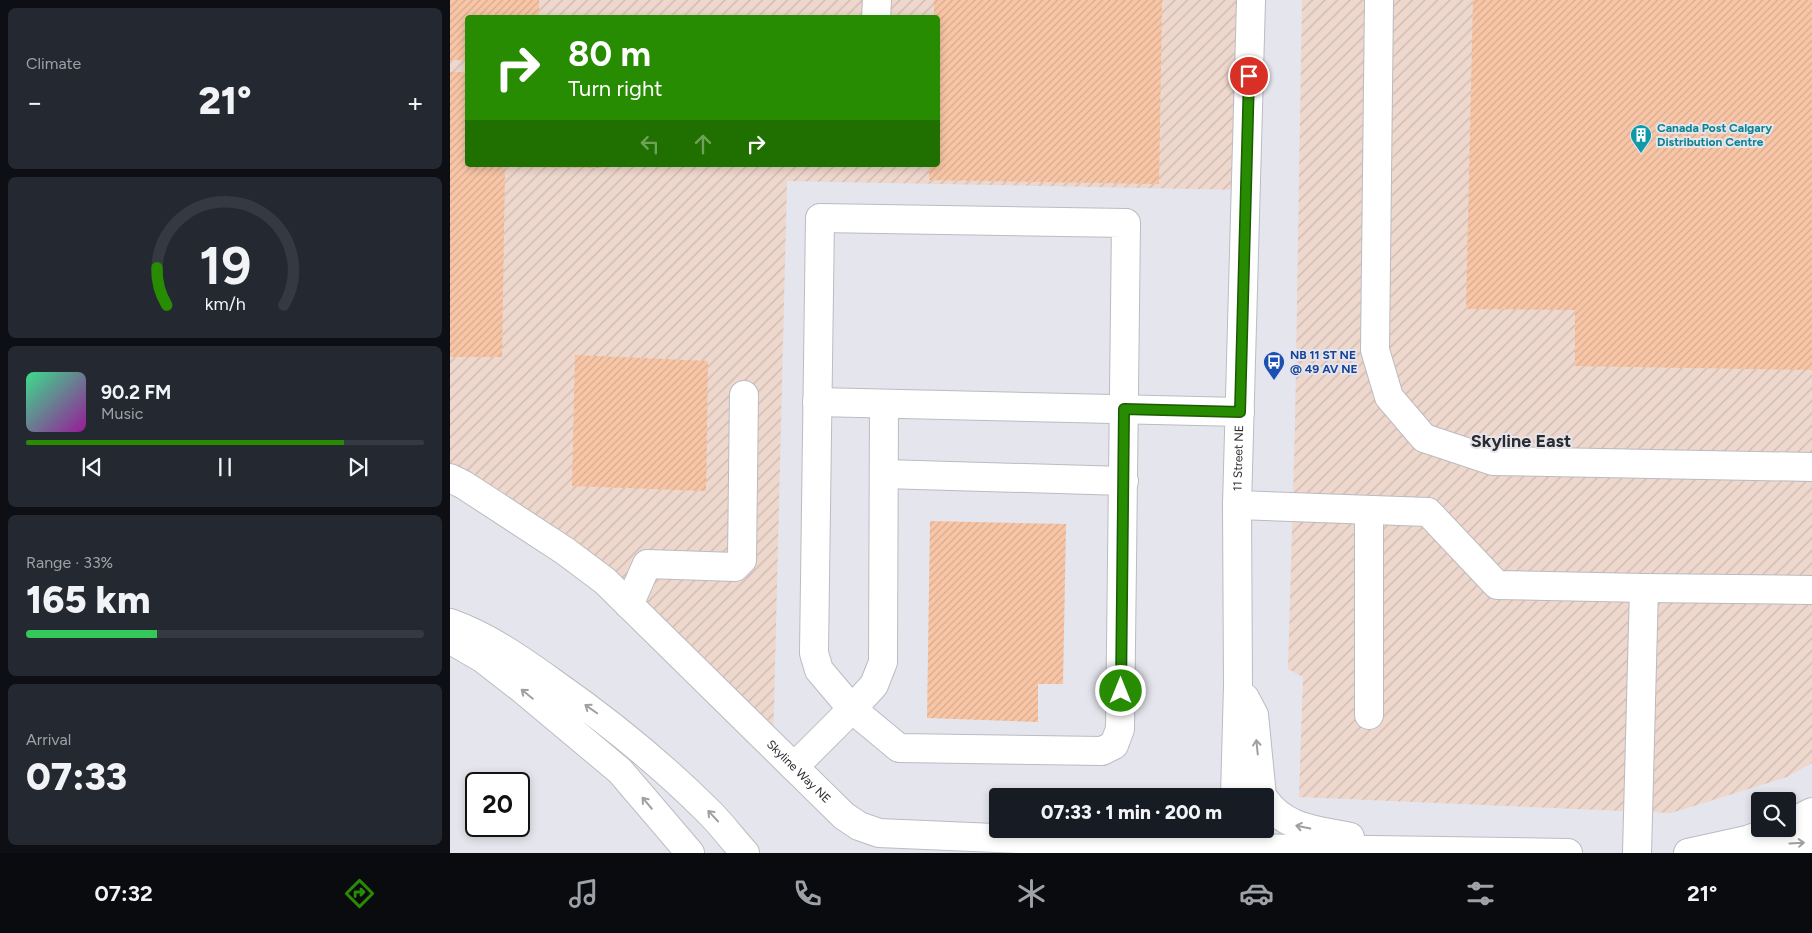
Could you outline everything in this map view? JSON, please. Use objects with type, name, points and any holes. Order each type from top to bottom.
[{"type":"main road","points":[[876,15],[877,0]]},
{"type":"main road","name":"11 Street NE","points":[[1235,788],[1238,685],[1238,505],[1251,0]]},
{"type":"main road","points":[[1379,0],[1375,350],[1389,397],[1424,438],[1493,461],[1812,467]]},
{"type":"main road","points":[[820,218],[1126,223],[1120,729],[1114,746],[1102,751],[899,748],[852,709],[819,670],[814,653],[817,402],[820,218]]},
{"type":"main road","points":[[629,606],[647,564],[735,567],[742,560],[744,395]]},
{"type":"main road","points":[[817,402],[1240,412]]},
{"type":"main road","points":[[794,768],[874,685],[883,662],[884,404]]},
{"type":"main road","points":[[884,474],[1124,480]]},
{"type":"main road","name":"Skyline Way NE","points":[[450,478],[464,485],[565,551],[605,581],[844,816],[859,826],[879,834],[1233,843],[1420,851]]},
{"type":"main road","points":[[1238,505],[1428,512],[1497,585],[1812,590]]},
{"type":"main road","points":[[1369,510],[1370,715]]},
{"type":"main road","points":[[1637,853],[1644,588]]},
{"type":"main road","points":[[450,624],[471,631],[520,660],[599,715],[656,762],[711,814],[745,853]]},
{"type":"main road","points":[[450,639],[488,664],[577,734],[620,771],[690,853]]},
{"type":"main road","points":[[1238,685],[1254,716],[1261,788]]},
{"type":"main road","points":[[1274,812],[1292,825],[1420,851],[1568,853]]},
{"type":"main road","points":[[1796,820],[1812,812]]},
{"type":"main road","points":[[1688,853],[1756,837]]},
{"type":"main road","points":[[1748,840],[1801,844],[1812,840]]},
{"type":"shaded area","points":[[450,0],[1251,0],[1246,190],[787,181],[773,746],[605,581],[450,478]]},
{"type":"shaded area","points":[[1302,0],[1812,0],[1812,763],[1787,777],[1671,813],[1299,797],[1303,677],[1288,669],[1295,426]]},
{"type":"building","points":[[450,0],[539,0],[539,15],[465,15],[465,60],[450,60]]},
{"type":"building","points":[[934,0],[1162,0],[1159,184],[929,180],[929,167],[940,167],[940,15],[934,15]]},
{"type":"building","name":"Canada Post Calgary Distribution Centre","points":[[1473,0],[1812,0],[1812,370],[1575,366],[1575,310],[1466,309]]},
{"type":"building","points":[[450,72],[465,72],[465,167],[505,167],[502,357],[450,357]]},
{"type":"building","points":[[505,167],[602,167],[602,168]]},
{"type":"building","points":[[575,355],[708,361],[706,491],[572,486]]},
{"type":"building","points":[[930,521],[1066,524],[1063,684],[1038,684],[1038,722],[927,718]]},
{"type":"place","name":"Canada Post Calgary Distribution Centre","points":[[1641,154]]},
{"type":"place","name":"NB 11 ST NE @ 49 AV NE","points":[[1274,381]]},
{"type":"district","name":"Skyline East","points":[[1521,441]]},
{"type":"route","points":[[1121,691],[1124,409],[1240,412],[1249,76]]}]
